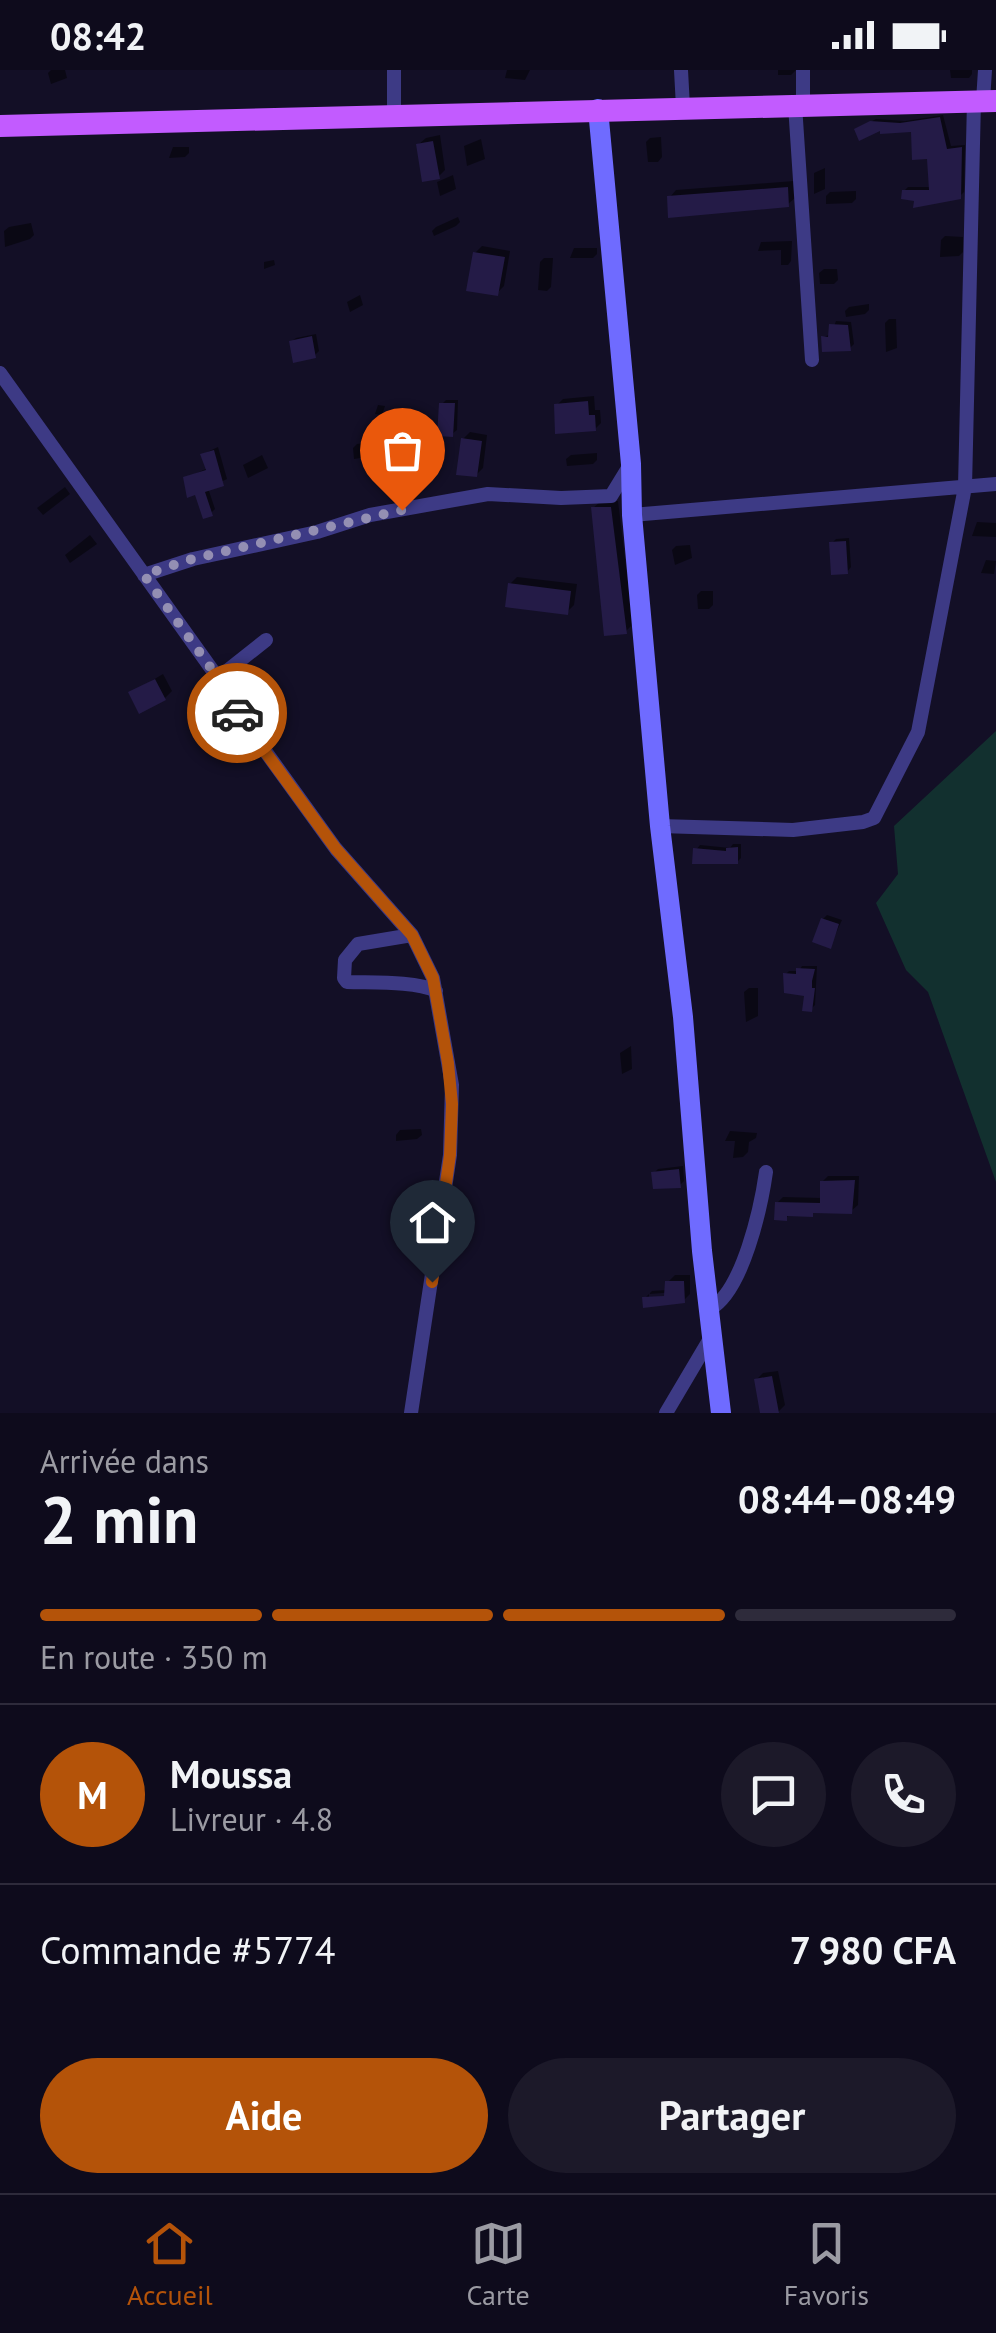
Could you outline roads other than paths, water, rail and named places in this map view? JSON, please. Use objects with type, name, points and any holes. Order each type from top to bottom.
[{"type":"main road","points":[[0,126],[984,101]]},
{"type":"main road","points":[[598,109],[632,464],[632,516],[660,826],[720,1413]]},
{"type":"street","points":[[394,70],[394,116]]},
{"type":"street","points":[[681,70],[683,108]]},
{"type":"street","points":[[802,70],[799,105],[812,360]]},
{"type":"street","points":[[660,826],[793,830],[874,818],[918,732],[965,488],[985,70]]},
{"type":"street","points":[[0,373],[218,678],[224,694],[298,800],[412,935],[433,978],[452,1085],[450,1155],[412,1413]]},
{"type":"street","points":[[144,575],[192,559],[317,532],[370,516],[488,494],[611,496],[632,464]]},
{"type":"street","points":[[632,516],[996,484]]},
{"type":"street","points":[[218,678],[266,640]]},
{"type":"street","points":[[412,935],[358,944],[345,960],[344,978],[347,982],[425,986],[436,992]]},
{"type":"street","points":[[710,1308],[728,1294],[754,1233],[766,1172]]},
{"type":"street","points":[[666,1413],[714,1332]]}]
